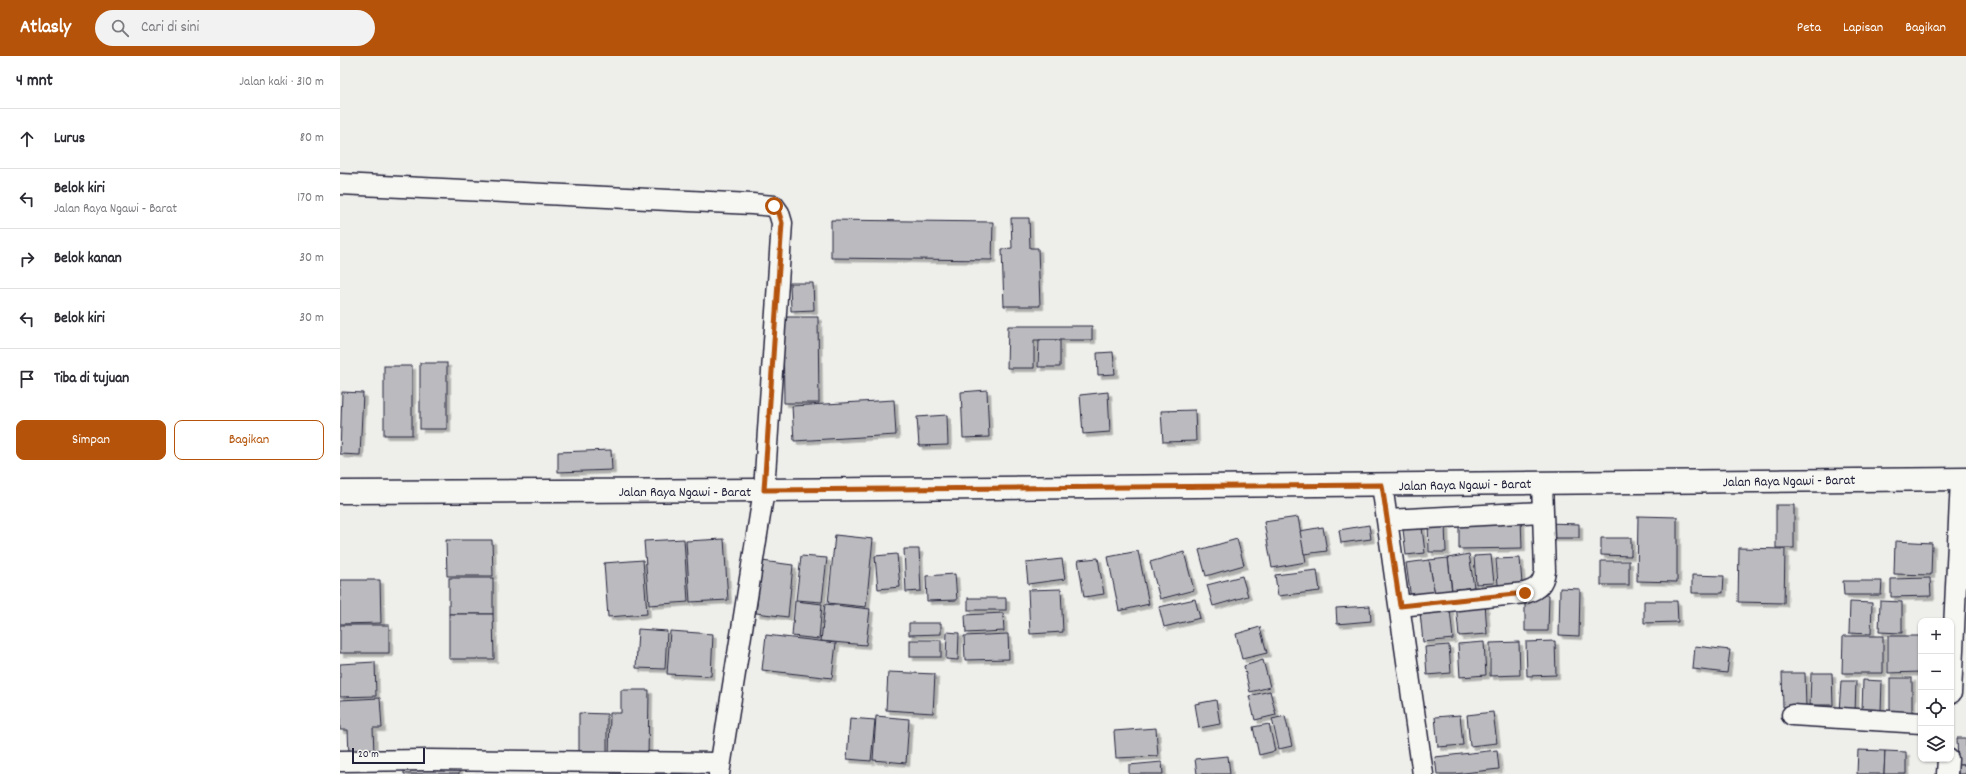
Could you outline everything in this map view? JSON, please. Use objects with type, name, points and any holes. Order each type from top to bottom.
[{"type":"main road","name":"Jalan Raya Ngawi - Barat","points":[[340,492],[764,490],[1385,503],[1542,498],[1964,479]]},
{"type":"street","points":[[340,184],[504,191],[774,206],[779,213],[782,223],[764,490],[720,769],[444,760],[340,761]]},
{"type":"street","points":[[1951,690],[1964,479]]},
{"type":"street","points":[[1400,606],[1525,593],[1535,590],[1541,585],[1545,571],[1542,498],[1385,503],[1423,774]]},
{"type":"street","points":[[1792,715],[1918,723]]},
{"type":"street","points":[[1947,774],[1948,762]]},
{"type":"building","points":[[1011,218],[1029,218],[1030,248],[1038,248],[1040,306],[1004,306],[1002,249],[1012,248]]},
{"type":"building","points":[[831,220],[993,222],[992,260],[831,258]]},
{"type":"building","points":[[790,283],[813,283],[814,310],[791,311]]},
{"type":"building","points":[[783,317],[818,317],[819,403],[784,403]]},
{"type":"building","points":[[1008,326],[1092,326],[1092,340],[1034,340],[1034,368],[1007,368]]},
{"type":"building","points":[[1039,340],[1060,340],[1060,367],[1038,367]]},
{"type":"building","points":[[1113,352],[1115,374],[1098,375],[1097,353]]},
{"type":"building","points":[[420,363],[447,363],[447,429],[420,429]]},
{"type":"building","points":[[384,366],[412,366],[412,435],[384,435]]},
{"type":"building","points":[[987,390],[989,437],[963,438],[961,392]]},
{"type":"building","points":[[342,392],[363,393],[360,455],[340,454]]},
{"type":"building","points":[[1108,392],[1110,432],[1083,434],[1080,395]]},
{"type":"building","points":[[894,400],[896,435],[794,441],[792,406]]},
{"type":"building","points":[[1195,410],[1196,441],[1163,442],[1161,411]]},
{"type":"building","points":[[947,415],[948,445],[919,446],[917,417]]},
{"type":"building","points":[[611,450],[612,470],[558,472],[558,452]]},
{"type":"building","points":[[1776,505],[1794,505],[1794,548],[1776,548]]},
{"type":"building","points":[[1638,516],[1677,517],[1677,582],[1637,581]]},
{"type":"building","points":[[1298,517],[1306,562],[1272,568],[1264,522]]},
{"type":"building","points":[[1521,518],[1522,548],[1459,549],[1459,519]]},
{"type":"building","points":[[1421,519],[1425,553],[1406,555],[1402,521]]},
{"type":"building","points":[[1428,523],[1445,523],[1446,552],[1429,552]]},
{"type":"building","points":[[1545,523],[1579,524],[1579,538],[1545,538]]},
{"type":"building","points":[[1369,525],[1371,539],[1341,543],[1339,530]]},
{"type":"building","points":[[1323,527],[1327,551],[1304,554],[1300,531]]},
{"type":"building","points":[[835,535],[873,539],[866,607],[828,603]]},
{"type":"building","points":[[1601,538],[1631,538],[1631,556],[1601,555]]},
{"type":"building","points":[[684,539],[688,602],[649,605],[644,541]]},
{"type":"building","points":[[724,539],[728,600],[690,602],[686,541]]},
{"type":"building","points":[[1237,539],[1244,565],[1206,576],[1199,550]]},
{"type":"building","points":[[446,540],[492,540],[493,576],[447,576]]},
{"type":"building","points":[[1895,541],[1932,543],[1931,575],[1894,574]]},
{"type":"building","points":[[1739,548],[1785,549],[1784,603],[1738,602]]},
{"type":"building","points":[[904,549],[919,549],[921,591],[906,592]]},
{"type":"building","points":[[1138,551],[1149,604],[1119,611],[1108,557]]},
{"type":"building","points":[[1184,552],[1194,590],[1160,599],[1150,562]]},
{"type":"building","points":[[897,554],[900,587],[878,589],[875,556]]},
{"type":"building","points":[[1469,554],[1474,587],[1452,590],[1448,558]]},
{"type":"building","points":[[1491,555],[1494,583],[1476,584],[1474,556]]},
{"type":"building","points":[[801,556],[827,558],[822,602],[796,600]]},
{"type":"building","points":[[1098,558],[1104,594],[1084,597],[1078,560]]},
{"type":"building","points":[[1448,558],[1452,593],[1435,595],[1429,560]]},
{"type":"building","points":[[1520,558],[1522,584],[1498,585],[1496,559]]},
{"type":"building","points":[[1062,559],[1065,579],[1028,584],[1026,563]]},
{"type":"building","points":[[643,560],[647,614],[608,617],[604,563]]},
{"type":"building","points":[[1429,560],[1435,595],[1411,599],[1406,563]]},
{"type":"building","points":[[762,561],[793,565],[788,617],[756,613]]},
{"type":"building","points":[[1601,561],[1629,561],[1629,585],[1601,585]]},
{"type":"building","points":[[1317,570],[1320,591],[1278,596],[1275,575]]},
{"type":"building","points":[[955,574],[957,600],[927,601],[926,576]]},
{"type":"building","points":[[1692,575],[1724,576],[1723,593],[1692,593]]},
{"type":"building","points":[[1242,576],[1248,596],[1213,606],[1207,585]]},
{"type":"building","points":[[449,578],[493,578],[493,614],[449,614]]},
{"type":"building","points":[[1930,578],[1931,596],[1891,597],[1891,579]]},
{"type":"building","points":[[340,580],[380,580],[381,623],[340,624]]},
{"type":"building","points":[[1843,581],[1882,581],[1881,595],[1844,595]]},
{"type":"building","points":[[1560,588],[1580,589],[1579,636],[1559,635]]},
{"type":"building","points":[[1061,589],[1063,632],[1030,634],[1028,590]]},
{"type":"building","points":[[1525,595],[1549,595],[1548,631],[1525,631]]},
{"type":"building","points":[[968,598],[1006,598],[1006,610],[968,610]]},
{"type":"building","points":[[1195,599],[1200,618],[1164,627],[1159,607]]},
{"type":"building","points":[[795,601],[822,604],[819,639],[792,636]]},
{"type":"building","points":[[1644,601],[1677,601],[1678,622],[1644,623]]},
{"type":"building","points":[[1880,601],[1902,602],[1902,633],[1879,632]]},
{"type":"building","points":[[1485,602],[1487,634],[1459,636],[1456,604]]},
{"type":"building","points":[[1850,602],[1872,603],[1871,634],[1849,633]]},
{"type":"building","points":[[825,604],[870,609],[866,645],[821,641]]},
{"type":"building","points":[[1370,606],[1371,621],[1337,624],[1336,608]]},
{"type":"building","points":[[1450,609],[1453,639],[1423,642],[1420,612]]},
{"type":"building","points":[[1003,613],[1004,631],[966,633],[965,615]]},
{"type":"building","points":[[449,614],[493,614],[494,659],[449,659]]},
{"type":"building","points":[[909,623],[941,623],[941,634],[909,635]]},
{"type":"building","points":[[340,625],[389,625],[389,653],[340,653]]},
{"type":"building","points":[[1260,627],[1267,653],[1242,659],[1236,634]]},
{"type":"building","points":[[638,629],[667,631],[665,669],[636,668]]},
{"type":"building","points":[[670,631],[713,634],[711,676],[667,674]]},
{"type":"building","points":[[947,632],[959,633],[958,660],[946,659]]},
{"type":"building","points":[[1008,634],[1009,659],[965,660],[964,636]]},
{"type":"building","points":[[766,635],[836,643],[832,678],[762,670]]},
{"type":"building","points":[[1843,636],[1883,636],[1883,673],[1842,673]]},
{"type":"building","points":[[1888,636],[1918,636],[1918,672],[1888,673]]},
{"type":"building","points":[[910,640],[941,640],[941,657],[910,657]]},
{"type":"building","points":[[1555,641],[1556,675],[1527,676],[1526,642]]},
{"type":"building","points":[[1484,642],[1486,675],[1460,677],[1458,644]]},
{"type":"building","points":[[1519,642],[1520,675],[1490,676],[1490,643]]},
{"type":"building","points":[[1449,645],[1451,673],[1427,675],[1425,647]]},
{"type":"building","points":[[1695,646],[1730,650],[1727,673],[1693,669]]},
{"type":"building","points":[[1263,660],[1270,687],[1250,692],[1244,666]]},
{"type":"building","points":[[375,662],[376,696],[340,697],[340,664]]},
{"type":"building","points":[[888,672],[935,674],[933,713],[886,710]]},
{"type":"building","points":[[1782,673],[1805,673],[1806,707],[1783,707]]},
{"type":"building","points":[[1811,673],[1832,673],[1833,705],[1810,705]]},
{"type":"building","points":[[1890,678],[1912,678],[1912,714],[1890,714]]},
{"type":"building","points":[[1863,680],[1882,681],[1881,711],[1862,710]]},
{"type":"building","points":[[1841,681],[1856,681],[1855,713],[1839,712]]},
{"type":"building","points":[[621,690],[649,690],[648,758],[609,757],[610,713],[621,713]]},
{"type":"building","points":[[1270,691],[1276,715],[1255,720],[1249,696]]},
{"type":"building","points":[[380,698],[382,728],[373,728],[374,754],[349,756],[348,730],[340,730],[340,700]]},
{"type":"building","points":[[1216,700],[1220,724],[1199,728],[1195,704]]},
{"type":"building","points":[[1493,712],[1497,743],[1470,746],[1467,715]]},
{"type":"building","points":[[579,713],[607,714],[607,756],[579,756]]},
{"type":"building","points":[[1460,715],[1463,745],[1438,747],[1435,717]]},
{"type":"building","points":[[876,716],[909,719],[906,763],[873,760]]},
{"type":"building","points":[[1285,716],[1292,746],[1279,749],[1272,719]]},
{"type":"building","points":[[850,718],[875,720],[871,761],[847,759]]},
{"type":"building","points":[[1269,724],[1275,751],[1259,755],[1253,727]]},
{"type":"building","points":[[1156,728],[1158,756],[1116,758],[1114,731]]},
{"type":"building","points":[[1957,738],[1966,738],[1966,765],[1958,765]]},
{"type":"building","points":[[1497,750],[1499,769],[1455,774],[1437,774],[1435,757]]},
{"type":"building","points":[[1858,750],[1885,751],[1884,774],[1857,774]]},
{"type":"building","points":[[1885,751],[1906,752],[1906,774],[1884,774]]},
{"type":"building","points":[[1228,756],[1230,774],[1197,774],[1195,759]]},
{"type":"building","points":[[459,761],[459,774],[404,774],[404,762]]},
{"type":"building","points":[[1162,762],[1163,774],[1129,774],[1129,765]]},
{"type":"building","points":[[1958,765],[1966,765],[1966,774],[1958,774]]},
{"type":"building","points":[[611,769],[684,770],[684,774],[611,774]]},
{"type":"route","points":[[774,206],[779,213],[782,223],[764,490],[1382,485],[1400,606],[1525,593]]}]
